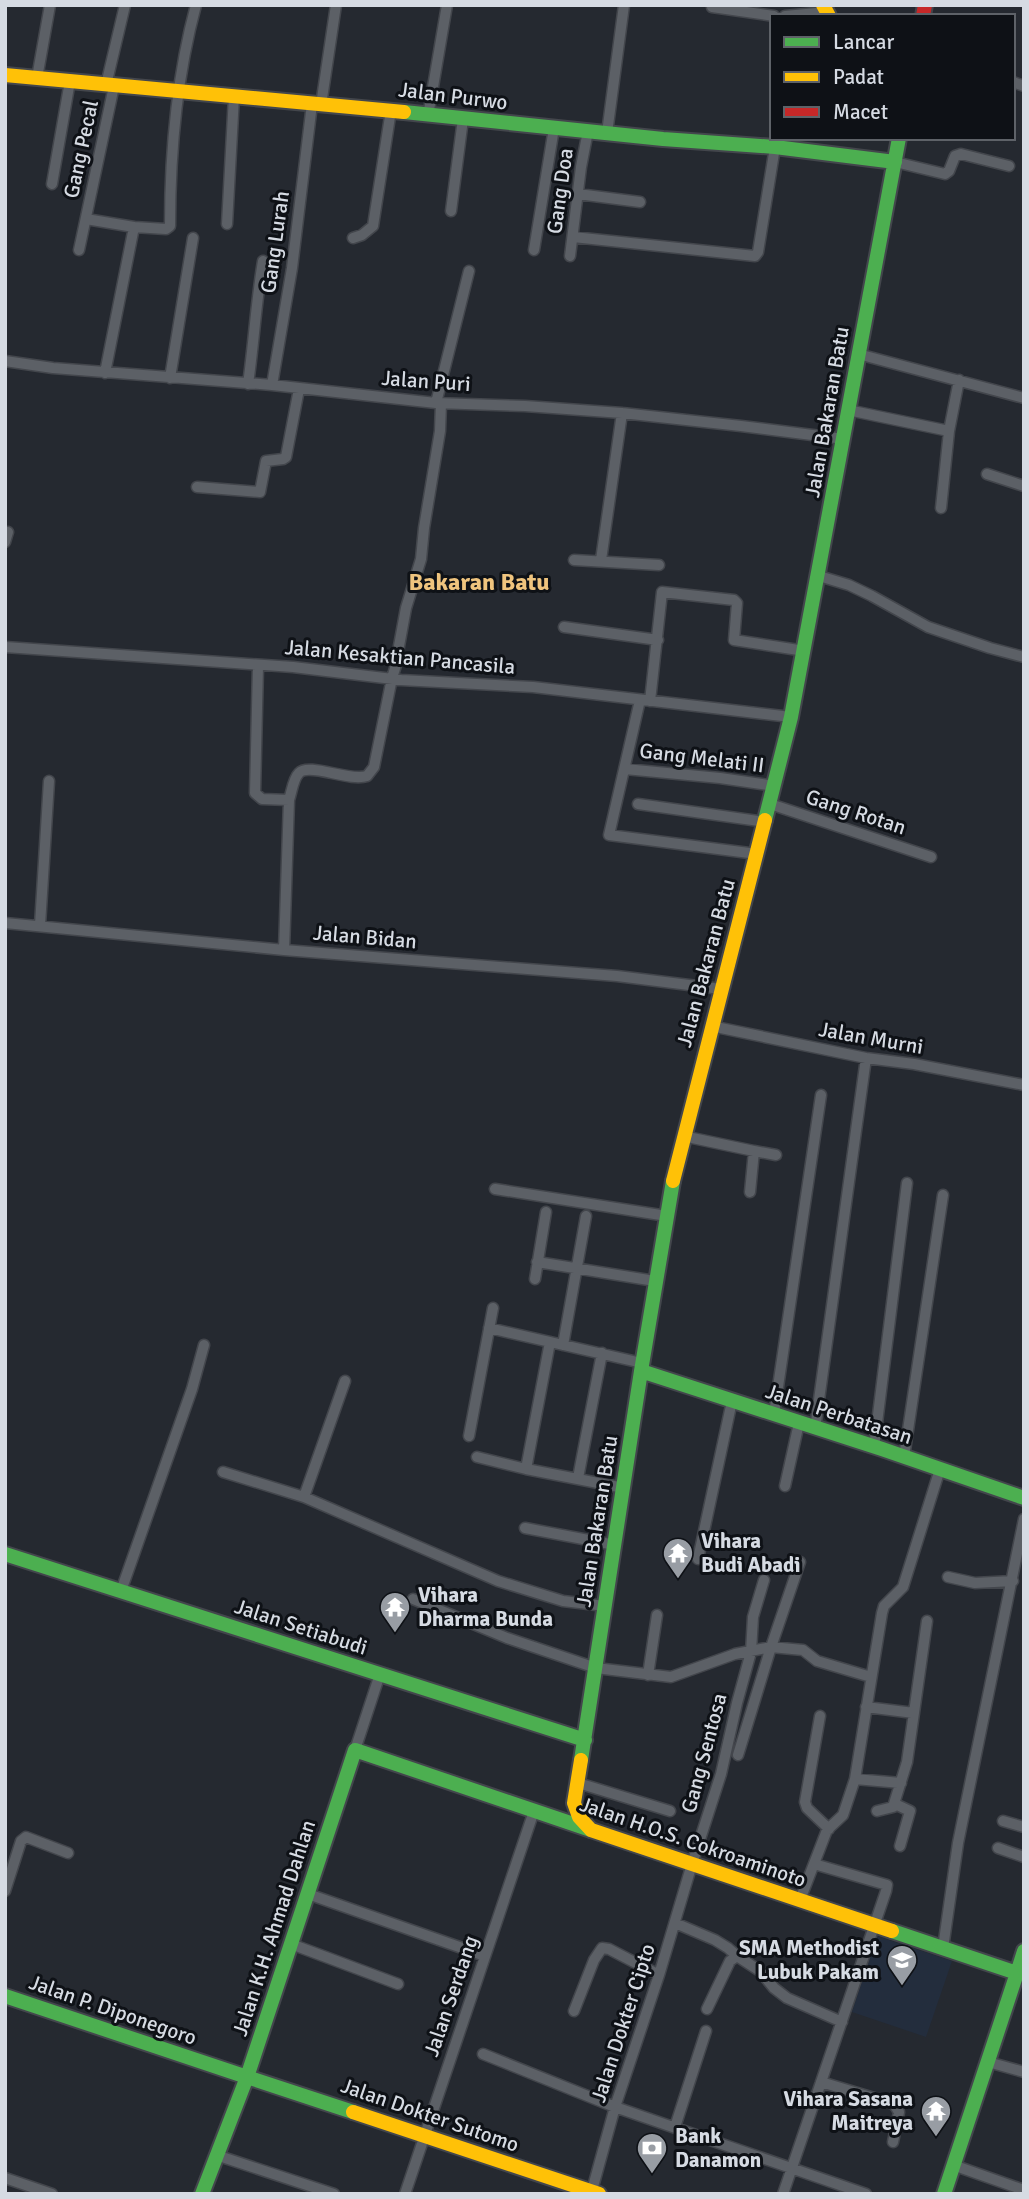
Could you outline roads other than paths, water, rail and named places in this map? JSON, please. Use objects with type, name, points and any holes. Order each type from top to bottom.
[{"type":"main road","name":"Jalan Purwo","points":[[5,75],[775,147],[895,162]]},
{"type":"main road","name":"Jalan Bakaran Batu","points":[[575,1803],[667,1216],[683,1136],[791,718],[858,354],[894,185],[899,140]]},
{"type":"main road","name":"Jalan Perbatasan","points":[[642,1367],[732,1401],[1024,1498]]},
{"type":"main road","name":"Jalan Setiabudi","points":[[6,1556],[585,1740]]},
{"type":"main road","name":"Jalan H.O.S. Cokroaminoto","points":[[355,1750],[943,1948],[1021,1961]]},
{"type":"main road","name":"Jalan K.H. Ahmad Dahlan","points":[[202,2194],[247,2077],[355,1750]]},
{"type":"main road","points":[[541,1813],[556,1816],[575,1803],[579,1817],[591,1830]]},
{"type":"main road","points":[[944,2194],[1021,1961]]},
{"type":"main road","name":"Jalan P. Diponegoro","points":[[5,1996],[247,2077]]},
{"type":"main road","name":"Jalan Dokter Sutomo","points":[[247,2077],[594,2193]]},
{"type":"street","points":[[37,78],[50,5]]},
{"type":"street","name":"Gang Pecal","points":[[79,250],[125,5]]},
{"type":"street","points":[[86,219],[134,227],[166,229],[170,226],[170,165],[179,92],[195,5]]},
{"type":"street","name":"Gang Lurah","points":[[272,385],[316,104],[337,5]]},
{"type":"street","points":[[428,116],[447,5]]},
{"type":"street","points":[[607,133],[624,5]]},
{"type":"street","points":[[712,7],[770,15]]},
{"type":"street","points":[[801,14],[826,11]]},
{"type":"street","points":[[52,184],[70,81]]},
{"type":"street","points":[[227,224],[234,96]]},
{"type":"street","points":[[353,238],[373,226],[391,110]]},
{"type":"street","points":[[451,211],[463,119]]},
{"type":"street","points":[[534,250],[554,128]]},
{"type":"street","name":"Gang Doa","points":[[570,257],[588,131]]},
{"type":"street","points":[[573,237],[755,256],[758,252],[775,147]]},
{"type":"street","points":[[895,162],[945,174],[955,156],[961,154],[1009,166]]},
{"type":"street","points":[[578,194],[640,202]]},
{"type":"street","points":[[105,373],[134,227]]},
{"type":"street","points":[[170,378],[193,239]]},
{"type":"street","points":[[248,384],[254,343],[255,309],[263,261]]},
{"type":"street","points":[[284,950],[289,800],[298,774],[311,769],[362,778],[371,772],[377,757],[398,646],[421,559],[440,431],[439,403],[469,271]]},
{"type":"street","points":[[858,354],[1024,398]]},
{"type":"street","name":"Jalan Puri","points":[[5,360],[57,369],[272,385],[439,403],[622,413],[844,439]]},
{"type":"street","points":[[941,508],[949,431],[959,380]]},
{"type":"street","points":[[197,487],[260,492],[266,461],[286,457],[299,389]]},
{"type":"street","points":[[848,410],[949,431]]},
{"type":"street","points":[[601,560],[622,413]]},
{"type":"street","points":[[986,474],[1024,486]]},
{"type":"street","points":[[574,559],[659,565]]},
{"type":"street","points":[[819,576],[849,585],[928,627],[1024,657]]},
{"type":"street","points":[[757,854],[610,836],[625,769],[645,701],[658,640],[662,593],[734,600],[737,602],[737,608],[734,640],[805,651]]},
{"type":"street","points":[[564,627],[658,640]]},
{"type":"street","name":"Jalan Kesaktian Pancasila","points":[[5,647],[533,687],[791,718]]},
{"type":"street","points":[[258,666],[256,793],[262,799],[289,800]]},
{"type":"street","name":"Gang Melati II","points":[[625,769],[775,786]]},
{"type":"street","points":[[40,925],[49,781]]},
{"type":"street","points":[[638,804],[766,822]]},
{"type":"street","name":"Gang Rotan","points":[[769,804],[931,857]]},
{"type":"street","name":"Jalan Bidan","points":[[5,923],[284,950],[617,976],[722,989]]},
{"type":"street","name":"Jalan Murni","points":[[711,1026],[866,1058],[914,1064],[1024,1085]]},
{"type":"street","points":[[815,1429],[866,1058]]},
{"type":"street","points":[[774,1414],[821,1095]]},
{"type":"street","points":[[683,1136],[776,1155]]},
{"type":"street","points":[[750,1192],[754,1151]]},
{"type":"street","points":[[874,1447],[907,1183]]},
{"type":"street","points":[[495,1189],[667,1216]]},
{"type":"street","points":[[904,1457],[943,1195]]},
{"type":"street","points":[[535,1279],[546,1212]]},
{"type":"street","points":[[563,1345],[586,1216]]},
{"type":"street","points":[[537,1262],[656,1281]]},
{"type":"street","points":[[469,1436],[493,1308]]},
{"type":"street","points":[[489,1328],[602,1353],[642,1367]]},
{"type":"street","points":[[526,1469],[550,1342]]},
{"type":"street","points":[[121,1591],[192,1389],[204,1345]]},
{"type":"street","points":[[578,1478],[602,1353]]},
{"type":"street","points":[[304,1497],[345,1381]]},
{"type":"street","points":[[698,1559],[732,1401]]},
{"type":"street","points":[[785,1486],[799,1423]]},
{"type":"street","points":[[477,1457],[624,1488]]},
{"type":"street","points":[[800,1900],[829,1829],[844,1814],[855,1779],[884,1606],[903,1587],[940,1469]]},
{"type":"street","points":[[223,1472],[304,1497],[498,1581],[563,1601],[605,1606]]},
{"type":"street","points":[[943,1948],[958,1843],[1024,1519]]},
{"type":"street","points":[[525,1528],[615,1545]]},
{"type":"street","points":[[738,1755],[800,1562]]},
{"type":"street","points":[[948,1577],[975,1583],[1013,1581]]},
{"type":"street","name":"Gang Sentosa","points":[[692,1864],[721,1774],[751,1652],[753,1617],[764,1580]]},
{"type":"street","points":[[413,1599],[507,1638],[596,1668],[671,1677],[735,1654],[771,1647],[803,1650],[817,1661],[871,1678]]},
{"type":"street","points":[[648,1675],[657,1615]]},
{"type":"street","points":[[877,1811],[893,1807],[901,1783],[927,1621]]},
{"type":"street","name":"Jalan K.H. Ahmad Dahlan","points":[[355,1750],[380,1674]]},
{"type":"street","points":[[866,1707],[914,1713]]},
{"type":"street","points":[[820,1716],[804,1802],[829,1829]]},
{"type":"street","points":[[855,1779],[901,1783]]},
{"type":"street","points":[[578,1783],[670,1811]]},
{"type":"street","points":[[895,1804],[910,1811],[900,1846]]},
{"type":"street","name":"Jalan Serdang","points":[[405,2194],[485,1956],[541,1813]]},
{"type":"street","points":[[1003,1821],[1024,1827]]},
{"type":"street","points":[[5,1891],[21,1842],[26,1837],[68,1853]]},
{"type":"street","points":[[998,1848],[1024,1857]]},
{"type":"street","name":"Jalan Dokter Cipto","points":[[594,2193],[615,2107],[692,1864]]},
{"type":"street","points":[[783,2194],[876,1925],[887,1885],[814,1864]]},
{"type":"street","points":[[308,1894],[485,1956]]},
{"type":"street","points":[[675,1923],[715,1940],[760,1971],[774,1988],[787,1998],[842,2022]]},
{"type":"street","points":[[291,1944],[398,1984]]},
{"type":"street","points":[[574,2011],[594,1960],[603,1948],[659,1975]]},
{"type":"street","points":[[707,2009],[730,1961],[737,1956]]},
{"type":"street","points":[[675,2127],[706,2031]]},
{"type":"street","points":[[483,2054],[615,2107],[866,2194]]},
{"type":"street","points":[[988,2062],[1024,2072]]},
{"type":"street","points":[[821,2082],[894,2104],[899,2112],[893,2142]]},
{"type":"street","points":[[216,2155],[334,2194]]},
{"type":"street","points":[[953,2165],[1021,2189]]},
{"type":"street","points":[[5,2178],[52,2194]]},
{"type":"place","name":"Vihara Budi Abadi","points":[[678,1580]]},
{"type":"place","name":"Vihara Dharma Bunda","points":[[395,1634]]},
{"type":"place","name":"SMA Methodist Lubuk Pakam","points":[[902,1987]]},
{"type":"place","name":"Vihara Sasana Maitreya","points":[[936,2138]]},
{"type":"place","name":"Bank Danamon","points":[[652,2175]]},
{"type":"district","name":"Bakaran Batu","points":[[479,582]]}]
